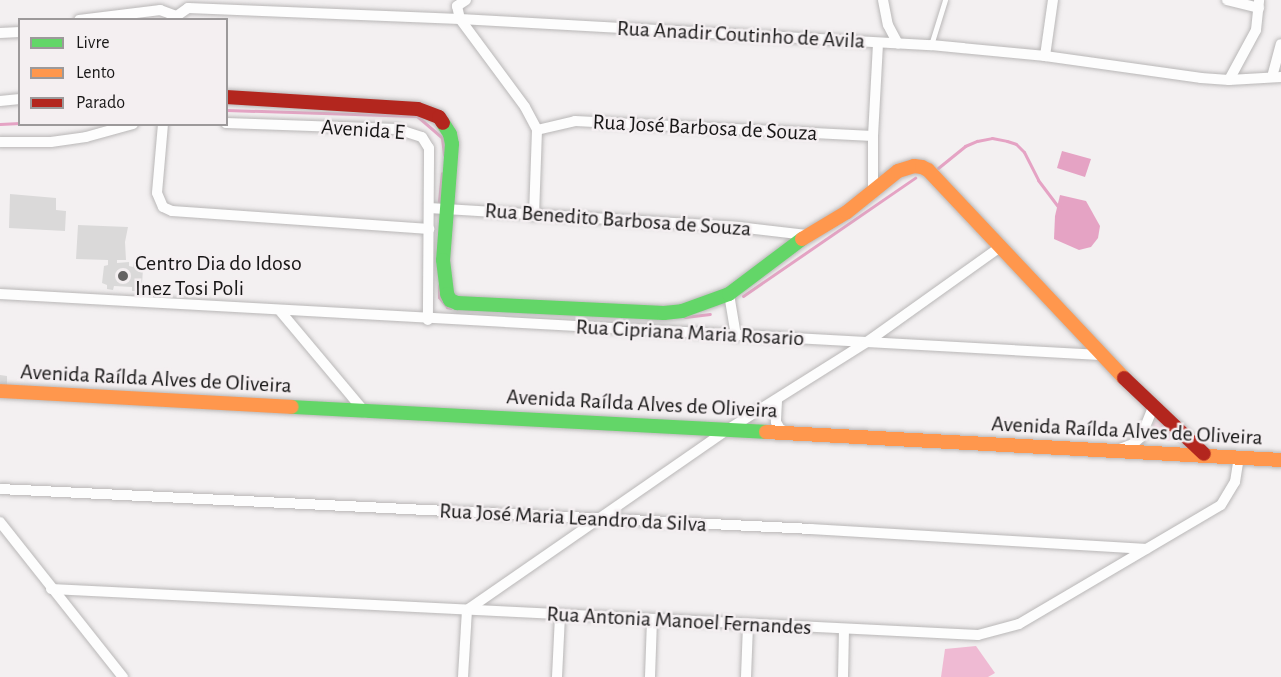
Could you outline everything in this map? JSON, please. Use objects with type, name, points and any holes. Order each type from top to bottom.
[{"type":"street","points":[[883,0],[888,25],[898,44]]},
{"type":"street","points":[[1045,56],[1053,0]]},
{"type":"street","points":[[1227,0],[1259,4],[1256,30],[1229,80]]},
{"type":"street","points":[[459,2],[460,19],[525,107],[537,130],[534,216]]},
{"type":"street","name":"Rua Anadir Coutinho de Avila","points":[[96,18],[160,10],[173,17],[188,8],[460,19],[931,45],[1045,56],[1153,72],[1229,80],[1276,77]]},
{"type":"street","points":[[0,33],[18,32]]},
{"type":"street","points":[[873,192],[873,136],[878,43]]},
{"type":"street","points":[[1276,77],[1281,44]]},
{"type":"street","points":[[228,97],[316,100],[430,111],[439,117],[446,125],[452,144],[443,260],[445,288],[450,300],[457,303],[664,313],[682,310],[729,294],[807,235],[847,212],[906,168],[914,166],[928,170],[1100,355],[1204,454]]},
{"type":"street","points":[[0,101],[18,99]]},
{"type":"street","name":"Rua José Barbosa de Souza","points":[[537,130],[574,121],[873,136]]},
{"type":"street","name":"Avenida E","points":[[228,123],[412,132],[422,137],[429,148],[428,320]]},
{"type":"street","points":[[0,142],[51,142],[86,137],[126,126]]},
{"type":"street","points":[[163,126],[157,193],[163,207],[172,211],[429,229]]},
{"type":"street","name":"Rua Benedito Barbosa de Souza","points":[[429,208],[728,226],[807,235]]},
{"type":"street","points":[[463,677],[467,610],[727,430],[777,401],[867,342],[999,248]]},
{"type":"street","name":"Rua Cipriana Maria Rosario","points":[[0,294],[281,312],[1100,355]]},
{"type":"street","points":[[729,294],[736,336]]},
{"type":"street","points":[[281,312],[365,412]]},
{"type":"street","name":"Avenida Raílda Alves de Oliveira","points":[[0,391],[365,412],[545,418],[1281,460]]},
{"type":"street","points":[[777,401],[776,422],[780,429],[787,432]]},
{"type":"street","points":[[1114,452],[1133,444],[1142,436],[1154,404]]},
{"type":"street","name":"Rua Antonia Manoel Fernandes","points":[[51,589],[978,635],[1018,624],[1221,505],[1235,482],[1239,456]]},
{"type":"street","name":"Rua José Maria Leandro da Silva","points":[[0,489],[598,518],[1146,549]]},
{"type":"street","points":[[0,522],[123,677]]},
{"type":"street","points":[[557,677],[560,616]]},
{"type":"street","points":[[650,677],[652,620]]},
{"type":"street","points":[[746,677],[748,624]]},
{"type":"street","points":[[843,677],[844,630]]},
{"type":"lane","points":[[931,45],[945,0]]},
{"type":"shaded area","points":[[1062,151],[1091,159],[1085,177],[1057,168]]},
{"type":"shaded area","points":[[1060,195],[1086,201],[1100,226],[1098,238],[1091,247],[1079,250],[1054,239],[1055,216]]},
{"type":"shaded area","points":[[1158,415],[1173,431],[1174,437],[1169,441],[1146,438]]},
{"type":"shaded area","points":[[976,646],[995,673],[988,677],[941,677],[945,649]]},
{"type":"building","points":[[10,194],[56,198],[56,210],[66,211],[65,231],[9,228]]},
{"type":"building","points":[[78,225],[128,227],[125,242],[126,260],[117,260],[117,263],[129,262],[129,266],[133,267],[134,261],[138,261],[139,267],[143,268],[142,285],[136,285],[137,291],[132,291],[132,287],[114,286],[113,290],[107,289],[107,285],[102,283],[104,266],[108,265],[108,260],[76,259]]},
{"type":"building","points":[[0,375],[7,376],[7,385],[0,385]]},
{"type":"waterway","points":[[228,110],[417,116],[442,138],[444,155]]},
{"type":"waterway","points":[[0,124],[18,123]]},
{"type":"waterway","points":[[938,168],[965,146],[977,141],[992,138],[1016,144],[1024,152],[1038,180],[1060,209]]},
{"type":"waterway","points":[[439,201],[442,173]]},
{"type":"waterway","points":[[743,296],[915,178]]},
{"type":"waterway","points":[[439,285],[439,297],[447,307],[451,308]]},
{"type":"waterway","points":[[685,317],[710,314]]},
{"type":"traffic: fast","points":[[443,123],[450,134],[452,144],[443,260],[447,294],[450,300],[457,303],[664,313],[682,311],[729,294],[802,239]]},
{"type":"traffic: fast","points":[[292,407],[766,432]]},
{"type":"traffic: slow","points":[[802,239],[847,212],[898,171],[914,166],[922,167],[928,170],[1124,378]]},
{"type":"traffic: slow","points":[[0,391],[292,407]]},
{"type":"traffic: slow","points":[[766,432],[1281,460]]},
{"type":"traffic: jam","points":[[228,97],[418,109],[439,117],[443,123]]},
{"type":"traffic: jam","points":[[1124,378],[1204,454]]},
{"type":"place","name":"Centro Dia do Idoso Inez Tosi Poli","points":[[123,276]]}]
